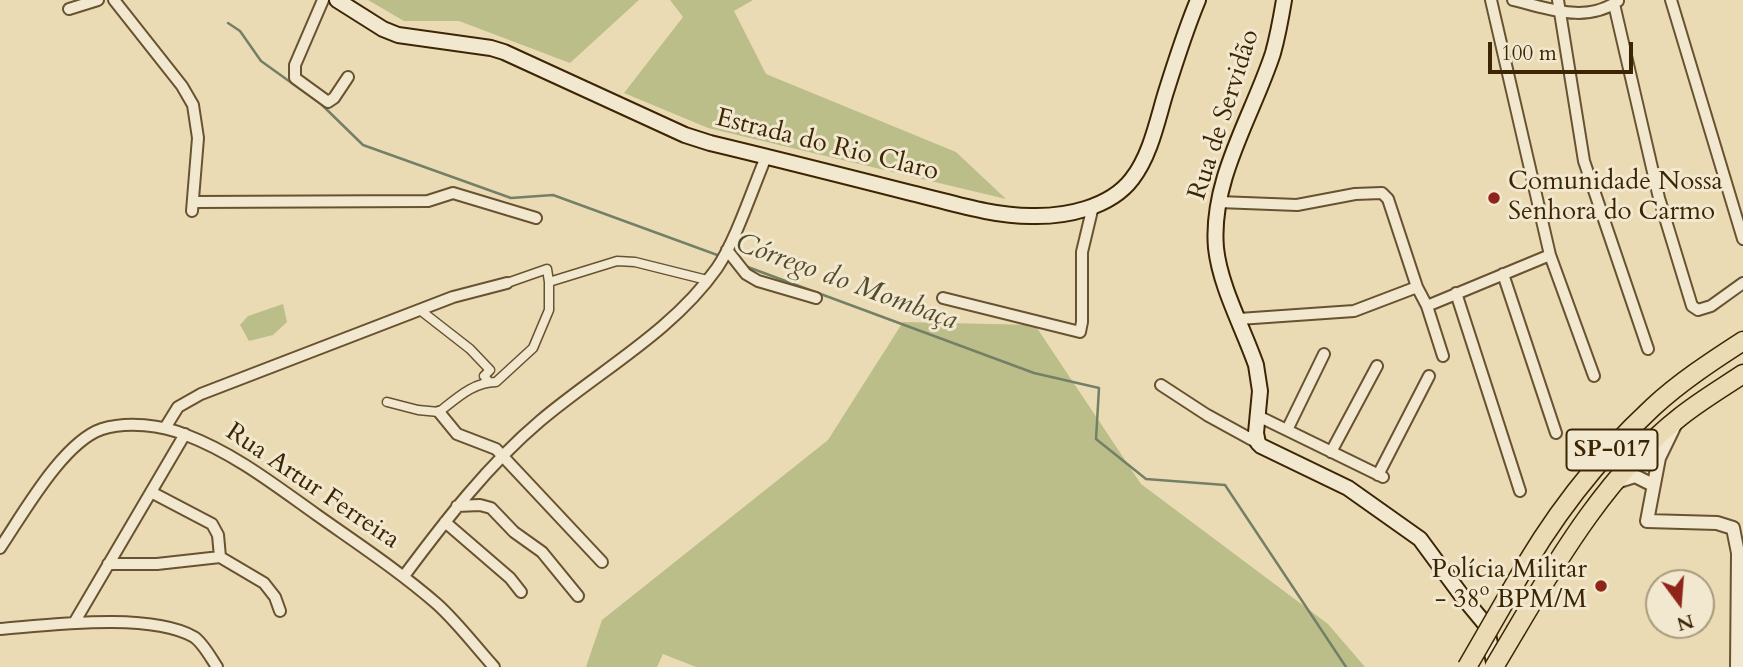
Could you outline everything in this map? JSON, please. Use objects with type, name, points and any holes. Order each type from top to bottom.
[{"type":"highway","name":"SP-017","points":[[1467,667],[1526,562],[1566,506],[1624,435],[1654,406],[1701,369],[1743,341]]},
{"type":"highway","name":"SP-017","points":[[1495,667],[1567,543],[1616,482],[1679,417],[1743,374]]},
{"type":"main road","name":"Estrada do Rio Claro","points":[[337,0],[383,29],[398,35],[477,45],[504,52],[685,135],[1004,214],[1041,216],[1093,206],[1119,191],[1132,179],[1157,122],[1182,38],[1198,0]]},
{"type":"main road","name":"Rua de Servidão","points":[[1258,443],[1259,379],[1219,264],[1216,237],[1219,202],[1228,169],[1272,54],[1284,0]]},
{"type":"main road","points":[[1258,443],[1348,488],[1420,538],[1461,596],[1486,625],[1495,667]]},
{"type":"street","points":[[69,9],[98,0]]},
{"type":"street","points":[[114,0],[182,86],[192,105],[198,138],[192,207],[428,201],[453,193],[536,218]]},
{"type":"street","points":[[323,0],[295,65],[295,78],[328,102],[334,99],[348,77]]},
{"type":"street","points":[[1491,0],[1550,255],[1594,376]]},
{"type":"street","points":[[1515,0],[1559,6],[1576,14],[1617,2],[1659,198],[1691,302],[1695,309],[1711,306],[1743,284]]},
{"type":"street","points":[[1671,0],[1742,234]]},
{"type":"street","points":[[1559,6],[1584,161],[1647,349]]},
{"type":"street","points":[[404,576],[457,506],[502,458],[543,419],[661,327],[692,299],[727,250],[766,157]]},
{"type":"street","points":[[1219,202],[1297,205],[1355,194],[1382,193],[1388,200],[1443,356]]},
{"type":"street","points":[[943,298],[1080,332],[1082,252],[1093,206]]},
{"type":"street","points":[[727,250],[746,274],[758,281],[817,298]]},
{"type":"street","points":[[1427,306],[1550,255]]},
{"type":"street","points":[[549,282],[617,261],[635,262],[707,280]]},
{"type":"street","points":[[164,428],[178,407],[187,400],[453,297],[547,269],[549,310],[533,348],[496,382],[468,390],[439,412],[387,402]]},
{"type":"street","points":[[1503,274],[1556,433]]},
{"type":"street","points":[[1239,319],[1354,311],[1417,287]]},
{"type":"street","points":[[1456,293],[1520,491]]},
{"type":"street","points":[[420,310],[470,349],[490,370],[484,376],[489,382]]},
{"type":"street","points":[[1287,430],[1324,354]]},
{"type":"street","points":[[1331,452],[1377,366]]},
{"type":"street","points":[[1258,416],[1380,476],[1429,376]]},
{"type":"street","points":[[1161,385],[1207,415],[1258,443]]},
{"type":"street","points":[[439,412],[457,434],[496,449],[602,562]]},
{"type":"street","points":[[1679,417],[1659,458],[1647,522],[1728,525],[1733,528],[1741,553],[1737,667]]},
{"type":"street","name":"Rua Artur Ferreira","points":[[0,548],[66,455],[85,437],[104,428],[130,425],[164,428],[186,434],[230,457],[404,576],[451,617],[494,667]]},
{"type":"street","points":[[75,623],[186,434]]},
{"type":"street","points":[[1616,482],[1636,475],[1653,485]]},
{"type":"street","points":[[151,492],[212,524],[218,535],[220,557]]},
{"type":"street","points":[[457,506],[480,505],[491,508],[514,532],[542,552],[578,596]]},
{"type":"street","points":[[444,522],[510,578],[521,592]]},
{"type":"street","points":[[108,564],[157,564],[220,557],[264,583],[271,590],[280,611]]},
{"type":"street","points":[[0,629],[75,623],[167,626],[197,639],[217,667]]},
{"type":"green space","points":[[368,0],[639,0],[570,63],[459,21],[404,21]]},
{"type":"green space","points":[[670,0],[753,0],[734,11],[766,74],[956,152],[1006,199],[708,128],[624,93],[683,17]]},
{"type":"green space","points":[[283,304],[287,322],[273,335],[249,341],[240,325],[248,316]]},
{"type":"green space","points":[[903,322],[1035,325],[1141,484],[1328,624],[1365,667],[696,667],[663,654],[657,667],[586,667],[602,620],[828,440]]},
{"type":"waterway","name":"Córrego do Mombaça","points":[[228,23],[240,31],[261,61],[321,104],[363,145],[511,198],[553,195],[720,256]]},
{"type":"waterway","name":"Córrego do Mombaça","points":[[745,266],[1034,373],[1099,388],[1096,439],[1146,479],[1225,485],[1346,667]]},
{"type":"place","name":"Comunidade Nossa Senhora do Carmo","points":[[1494,198]]},
{"type":"place","name":"Polícia Militar - 38º BPM/M","points":[[1601,586]]}]
